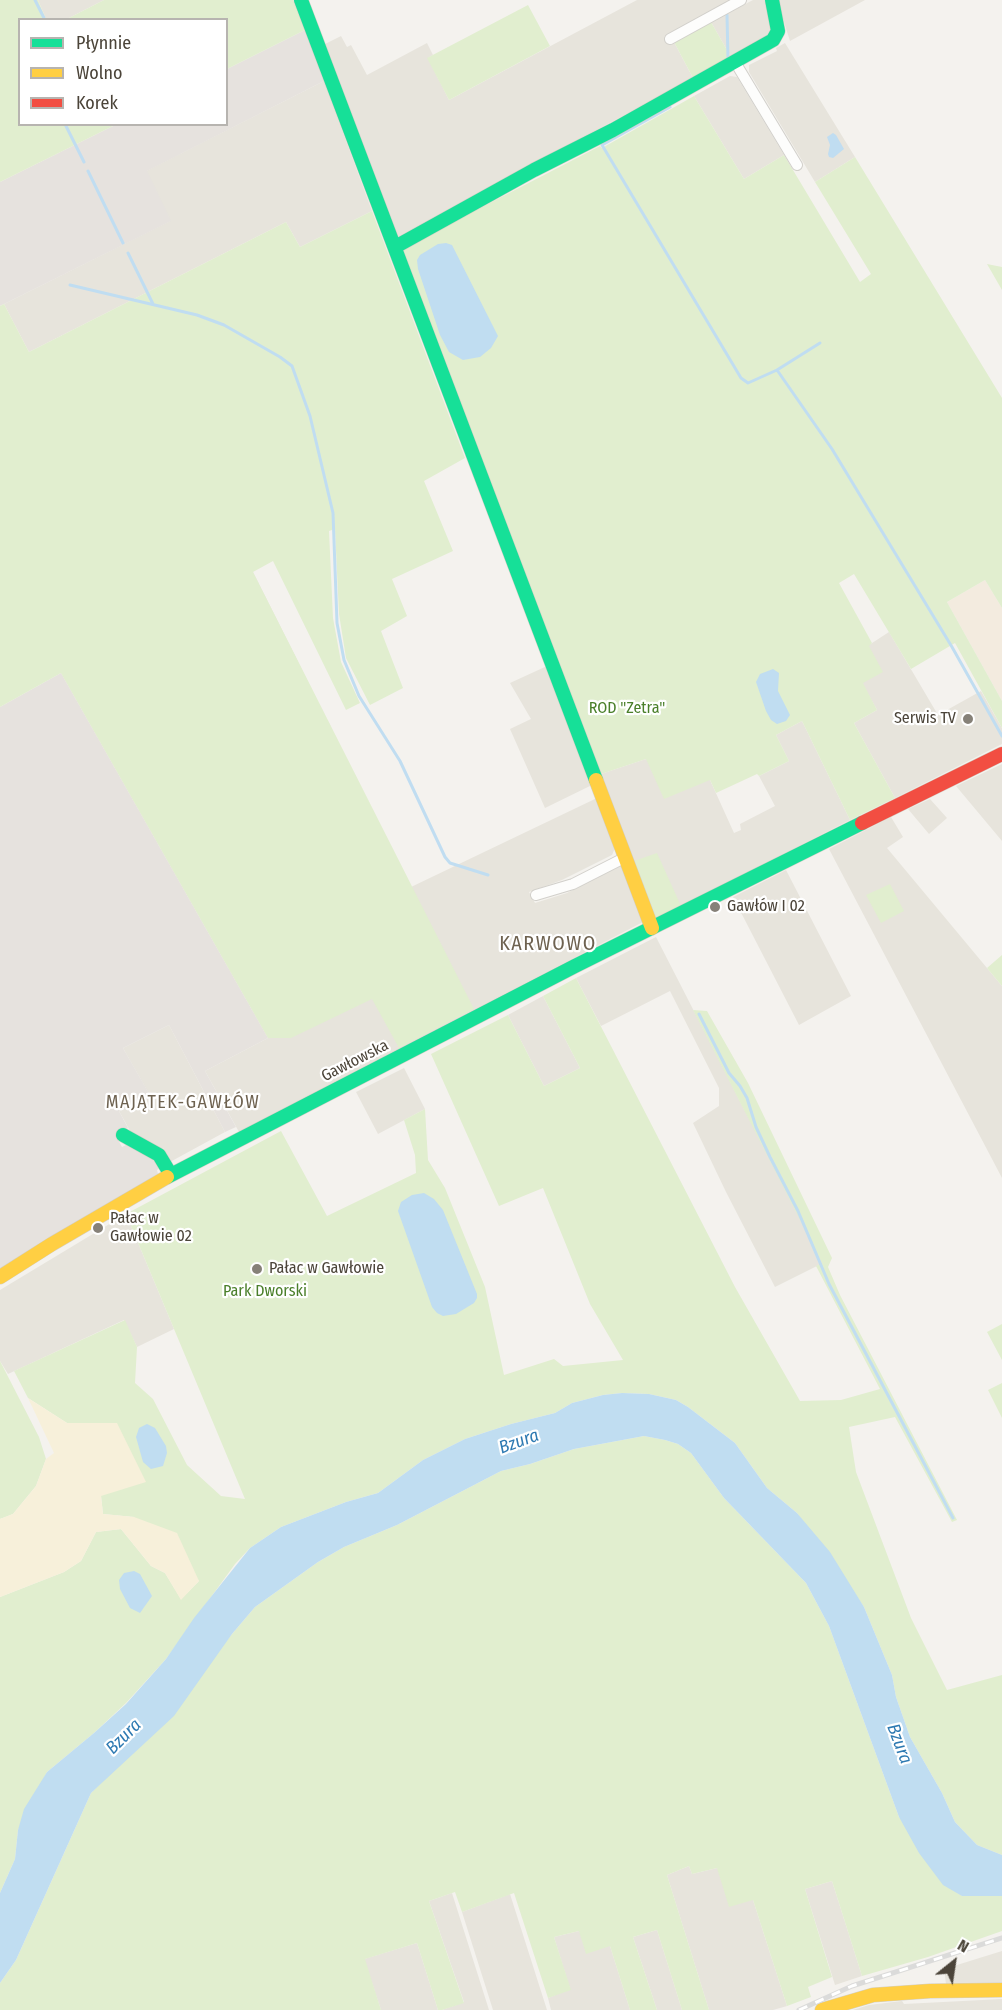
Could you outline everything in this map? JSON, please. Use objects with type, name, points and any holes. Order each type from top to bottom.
[{"type":"street","points":[[301,0],[652,928]]},
{"type":"street","points":[[670,39],[741,0]]},
{"type":"street","points":[[395,247],[534,170],[613,130],[773,40],[778,30],[772,0]]},
{"type":"street","points":[[735,62],[797,165]]},
{"type":"street","name":"Gawłowska","points":[[0,1277],[171,1175],[652,928],[1002,754]]},
{"type":"street","points":[[536,895],[561,889],[626,857]]},
{"type":"street","points":[[123,1135],[159,1155],[171,1175]]},
{"type":"street","points":[[822,2010],[873,1995],[1002,1990]]},
{"type":"shaded area","points":[[38,0],[104,0],[69,18],[46,18]]},
{"type":"shaded area","points":[[637,0],[733,0],[664,37],[669,45],[674,42],[693,78],[396,238],[321,46],[341,36],[347,47],[351,45],[367,75],[427,43],[433,55],[428,58],[449,100]]},
{"type":"shaded area","points":[[753,0],[764,0],[772,27],[769,36],[731,57],[711,22]]},
{"type":"shaded area","points":[[777,0],[865,0],[790,41]]},
{"type":"shaded area","points":[[305,30],[324,81],[147,171],[171,221],[0,306],[0,182],[113,126],[228,126],[228,68]]},
{"type":"shaded area","points":[[785,43],[855,157],[815,182],[749,72],[749,65],[777,51],[776,48]]},
{"type":"shaded area","points":[[730,76],[737,77],[784,155],[744,179],[694,96]]},
{"type":"shaded area","points":[[324,81],[372,211],[300,247],[286,222],[29,352],[4,304],[170,221],[146,171]]},
{"type":"shaded area","points":[[253,572],[411,887],[597,798],[615,848],[612,855],[562,880],[529,892],[535,903],[567,893],[624,864],[643,922],[239,1132],[205,1071],[268,1038],[61,673]]},
{"type":"shaded area","points":[[985,580],[1002,608],[1002,701],[947,602]]},
{"type":"shaded area","points":[[889,632],[938,715],[981,691],[1002,728],[1002,744],[895,798],[854,723],[877,710],[862,683],[869,645]]},
{"type":"shaded area","points":[[547,666],[592,785],[545,808],[510,729],[531,719],[510,683]]},
{"type":"shaded area","points":[[61,673],[268,1038],[205,1071],[236,1127],[225,1132],[169,1025],[123,1048],[150,1095],[119,1111],[128,1128],[116,1136],[122,1147],[128,1144],[155,1156],[161,1167],[157,1170],[158,1174],[0,1269],[0,707]]},
{"type":"shaded area","points":[[802,721],[850,820],[681,906],[634,861],[601,774],[646,759],[710,780],[734,833],[741,830],[740,824],[775,806],[759,776],[789,761],[776,735]]},
{"type":"shaded area","points":[[1002,764],[1002,841],[956,786]]},
{"type":"shaded area","points":[[930,799],[947,818],[929,834],[908,809]]},
{"type":"shaded area","points":[[891,817],[903,837],[887,848],[1002,986],[1002,1178],[829,849]]},
{"type":"shaded area","points":[[786,870],[851,996],[799,1025],[733,897]]},
{"type":"shaded area","points":[[656,937],[823,1263],[775,1287],[693,1123],[719,1106],[719,1088],[670,991],[601,1026],[576,978]]},
{"type":"shaded area","points":[[543,996],[580,1068],[544,1086],[508,1015]]},
{"type":"shaded area","points":[[169,1025],[225,1132],[170,1162],[163,1148],[158,1150],[135,1140],[119,1111],[149,1094],[123,1048]]},
{"type":"shaded area","points":[[404,1068],[425,1109],[378,1134],[356,1092]]},
{"type":"shaded area","points":[[126,1214],[174,1329],[137,1347],[124,1320],[8,1374],[0,1361],[0,1290]]},
{"type":"shaded area","points":[[689,1866],[692,1874],[717,1868],[753,1900],[787,2006],[773,2010],[709,2010],[667,1875]]},
{"type":"shaded area","points":[[832,1881],[862,1976],[835,1985],[805,1889]]},
{"type":"shaded area","points":[[452,1893],[489,2010],[442,2010],[464,2002],[429,1901]]},
{"type":"shaded area","points":[[510,1894],[547,2010],[493,2010],[462,1912]]},
{"type":"shaded area","points":[[657,1930],[682,2010],[657,2010],[633,1937]]},
{"type":"shaded area","points":[[579,1931],[610,1946],[630,2010],[551,2010],[548,1998],[570,1989],[554,1937]]},
{"type":"shaded area","points":[[417,1943],[438,2010],[381,2010],[364,1959]]},
{"type":"shaded area","points":[[1002,1951],[1002,1983],[946,1984],[944,1969]]},
{"type":"shaded area","points":[[1002,1999],[1002,2010],[853,2010],[869,2005],[902,2001],[904,2004]]},
{"type":"green space","points":[[0,0],[38,0],[46,18],[18,18],[18,126],[113,126],[0,182]]},
{"type":"green space","points":[[104,0],[293,0],[305,30],[228,68],[228,18],[69,18]]},
{"type":"green space","points":[[528,5],[550,46],[449,100],[427,58]]},
{"type":"green space","points":[[711,22],[731,57],[693,78],[674,42]]},
{"type":"green space","name":"ROD \"Zetra\"","points":[[694,96],[744,179],[784,155],[860,282],[871,274],[815,182],[855,157],[1002,398],[1002,608],[985,580],[947,602],[1002,701],[1002,728],[955,643],[911,669],[854,574],[839,583],[872,643],[869,646],[883,672],[863,683],[877,710],[854,723],[895,798],[850,820],[802,721],[776,735],[789,761],[716,793],[710,780],[664,799],[646,759],[601,774],[401,249],[600,146],[602,148]]},
{"type":"green space","points":[[372,211],[465,458],[424,481],[453,551],[392,579],[407,616],[381,631],[403,688],[370,705],[346,658],[339,614],[335,529],[329,531],[333,618],[341,662],[360,703],[346,710],[273,561],[253,572],[474,1009],[399,1048],[372,999],[291,1038],[268,1038],[61,673],[0,707],[0,306],[4,304],[29,352],[286,222],[300,247]]},
{"type":"green space","points":[[987,264],[1002,267],[1002,290]]},
{"type":"green space","points":[[657,853],[681,906],[656,918],[634,861]]},
{"type":"green space","points":[[890,884],[904,911],[881,923],[866,895]]},
{"type":"green space","points":[[1002,955],[1002,986],[987,968]]},
{"type":"green space","name":"Park Dworski","points":[[576,978],[735,1287],[800,1401],[841,1400],[880,1389],[816,1266],[822,1263],[693,1010],[707,1011],[748,1083],[832,1258],[828,1267],[840,1295],[957,1520],[952,1522],[895,1417],[849,1427],[856,1472],[911,1618],[947,1690],[1002,1675],[1002,1855],[977,1845],[955,1822],[942,1793],[910,1737],[896,1697],[892,1675],[864,1607],[797,1513],[767,1488],[735,1443],[688,1407],[676,1400],[649,1394],[622,1393],[572,1403],[555,1413],[465,1439],[423,1460],[378,1493],[346,1502],[281,1527],[250,1548],[235,1564],[166,1659],[126,1703],[47,1772],[18,1830],[15,1859],[0,1893],[0,1597],[64,1572],[81,1561],[96,1532],[121,1529],[151,1566],[165,1573],[181,1599],[199,1581],[134,1517],[103,1514],[101,1496],[117,1423],[67,1423],[28,1398],[14,1371],[125,1320],[137,1347],[135,1383],[153,1399],[187,1465],[221,1496],[245,1499],[126,1214],[281,1131],[327,1216],[416,1173],[415,1155],[404,1120],[425,1109],[428,1160],[445,1188],[485,1287],[504,1375],[554,1359],[563,1366],[623,1360],[590,1304],[543,1188],[499,1206],[431,1054],[508,1015],[544,1086],[580,1068],[543,996]]},
{"type":"green space","points":[[1002,1324],[1002,1360],[987,1332]]},
{"type":"green space","points":[[0,1361],[39,1437],[46,1459],[36,1486],[13,1514],[0,1519]]},
{"type":"green space","points":[[1002,1383],[1002,1418],[988,1390]]},
{"type":"green space","points":[[644,1436],[678,1444],[691,1453],[724,1498],[806,1583],[829,1626],[899,1817],[962,1896],[1002,1896],[1002,1931],[928,1957],[862,1976],[832,1881],[805,1889],[832,1977],[808,1987],[811,1997],[787,2006],[753,1900],[729,1907],[717,1868],[692,1874],[689,1866],[667,1875],[709,2010],[682,2010],[657,1930],[633,1937],[657,2010],[630,2010],[610,1946],[586,1954],[579,1931],[554,1937],[571,1990],[548,1998],[514,1893],[462,1912],[455,1892],[429,1901],[464,2003],[442,2010],[438,2010],[417,1943],[365,1959],[381,2010],[0,2010],[0,1983],[16,1960],[91,1793],[129,1755],[255,1607],[318,1562],[344,1547],[397,1525],[501,1471],[574,1449]]},
{"type":"sand","points":[[28,1398],[67,1423],[117,1423],[146,1482],[101,1496],[103,1514],[134,1517],[177,1533],[199,1581],[181,1600],[165,1573],[151,1566],[121,1529],[96,1532],[81,1561],[64,1572],[0,1597],[0,1519],[13,1514],[36,1486],[46,1459],[54,1453]]},
{"type":"water","points":[[833,133],[844,149],[833,158],[828,154],[830,145],[827,137]]},
{"type":"water","points":[[438,244],[452,245],[498,336],[491,348],[480,357],[463,360],[449,352],[440,335],[418,269],[417,260],[420,255]]},
{"type":"water","points":[[773,669],[779,673],[778,691],[790,715],[786,721],[777,724],[771,720],[766,711],[756,682],[760,674]]},
{"type":"water","points":[[424,1193],[434,1199],[443,1210],[477,1294],[474,1303],[456,1314],[443,1316],[432,1307],[398,1211],[401,1202],[412,1195]]},
{"type":"water","name":"Bzura","points":[[622,1393],[649,1394],[676,1400],[688,1407],[735,1443],[767,1488],[797,1513],[830,1552],[864,1607],[892,1675],[896,1697],[910,1737],[942,1793],[955,1822],[977,1845],[1002,1855],[1002,1896],[962,1896],[943,1885],[919,1853],[899,1817],[829,1626],[806,1583],[724,1498],[691,1453],[678,1444],[644,1436],[574,1449],[501,1471],[397,1525],[344,1547],[318,1562],[255,1607],[232,1634],[174,1716],[91,1793],[16,1960],[0,1983],[0,1893],[15,1859],[18,1830],[24,1809],[47,1772],[126,1704],[166,1659],[194,1618],[250,1548],[281,1527],[346,1502],[378,1493],[423,1460],[465,1439],[555,1413],[572,1403]]},
{"type":"water","points":[[147,1424],[155,1428],[166,1446],[167,1453],[163,1466],[151,1469],[143,1462],[136,1437],[139,1428]]},
{"type":"water","points":[[134,1571],[140,1574],[152,1596],[140,1613],[130,1608],[120,1589],[119,1580],[124,1573]]},
{"type":"waterway","points":[[35,0],[44,18]]},
{"type":"waterway","points":[[727,15],[728,59]]},
{"type":"waterway","points":[[670,107],[602,145],[741,378],[748,383],[777,370],[832,449],[952,647],[1002,736]]},
{"type":"waterway","points":[[66,126],[84,162]]},
{"type":"waterway","points":[[88,171],[123,243]]},
{"type":"waterway","points":[[128,253],[153,304]]},
{"type":"waterway","points":[[70,285],[197,315],[224,325],[292,366],[310,416],[333,513],[337,623],[344,660],[359,696],[400,761],[445,857],[450,863],[488,875]]},
{"type":"waterway","points":[[777,370],[820,343]]},
{"type":"waterway","points":[[699,1014],[729,1073],[747,1098],[756,1127],[798,1211],[829,1284],[953,1518]]},
{"type":"railway","points":[[799,2010],[852,1986],[1002,1938]]},
{"type":"traffic: fast","points":[[301,0],[596,780]]},
{"type":"traffic: fast","points":[[395,247],[534,170],[613,130],[773,40],[778,31],[772,0]]},
{"type":"traffic: fast","points":[[167,1177],[575,966],[862,823]]},
{"type":"traffic: fast","points":[[123,1135],[159,1155],[171,1175]]},
{"type":"traffic: slow","points":[[596,780],[652,928]]},
{"type":"traffic: slow","points":[[0,1277],[167,1177]]},
{"type":"traffic: slow","points":[[822,2010],[873,1995],[1002,1990]]},
{"type":"traffic: jam","points":[[862,823],[1002,754]]},
{"type":"place","name":"Serwis TV","points":[[968,719]]},
{"type":"place","name":"Gawłów I 02","points":[[715,907]]},
{"type":"place","name":"Pałac w Gawłowie 02","points":[[98,1228]]},
{"type":"place","name":"Pałac w Gawłowie","points":[[257,1269]]},
{"type":"district","name":"KARWOWO","points":[[548,944]]},
{"type":"district","name":"MAJĄTEK-GAWŁÓW","points":[[183,1103]]}]
